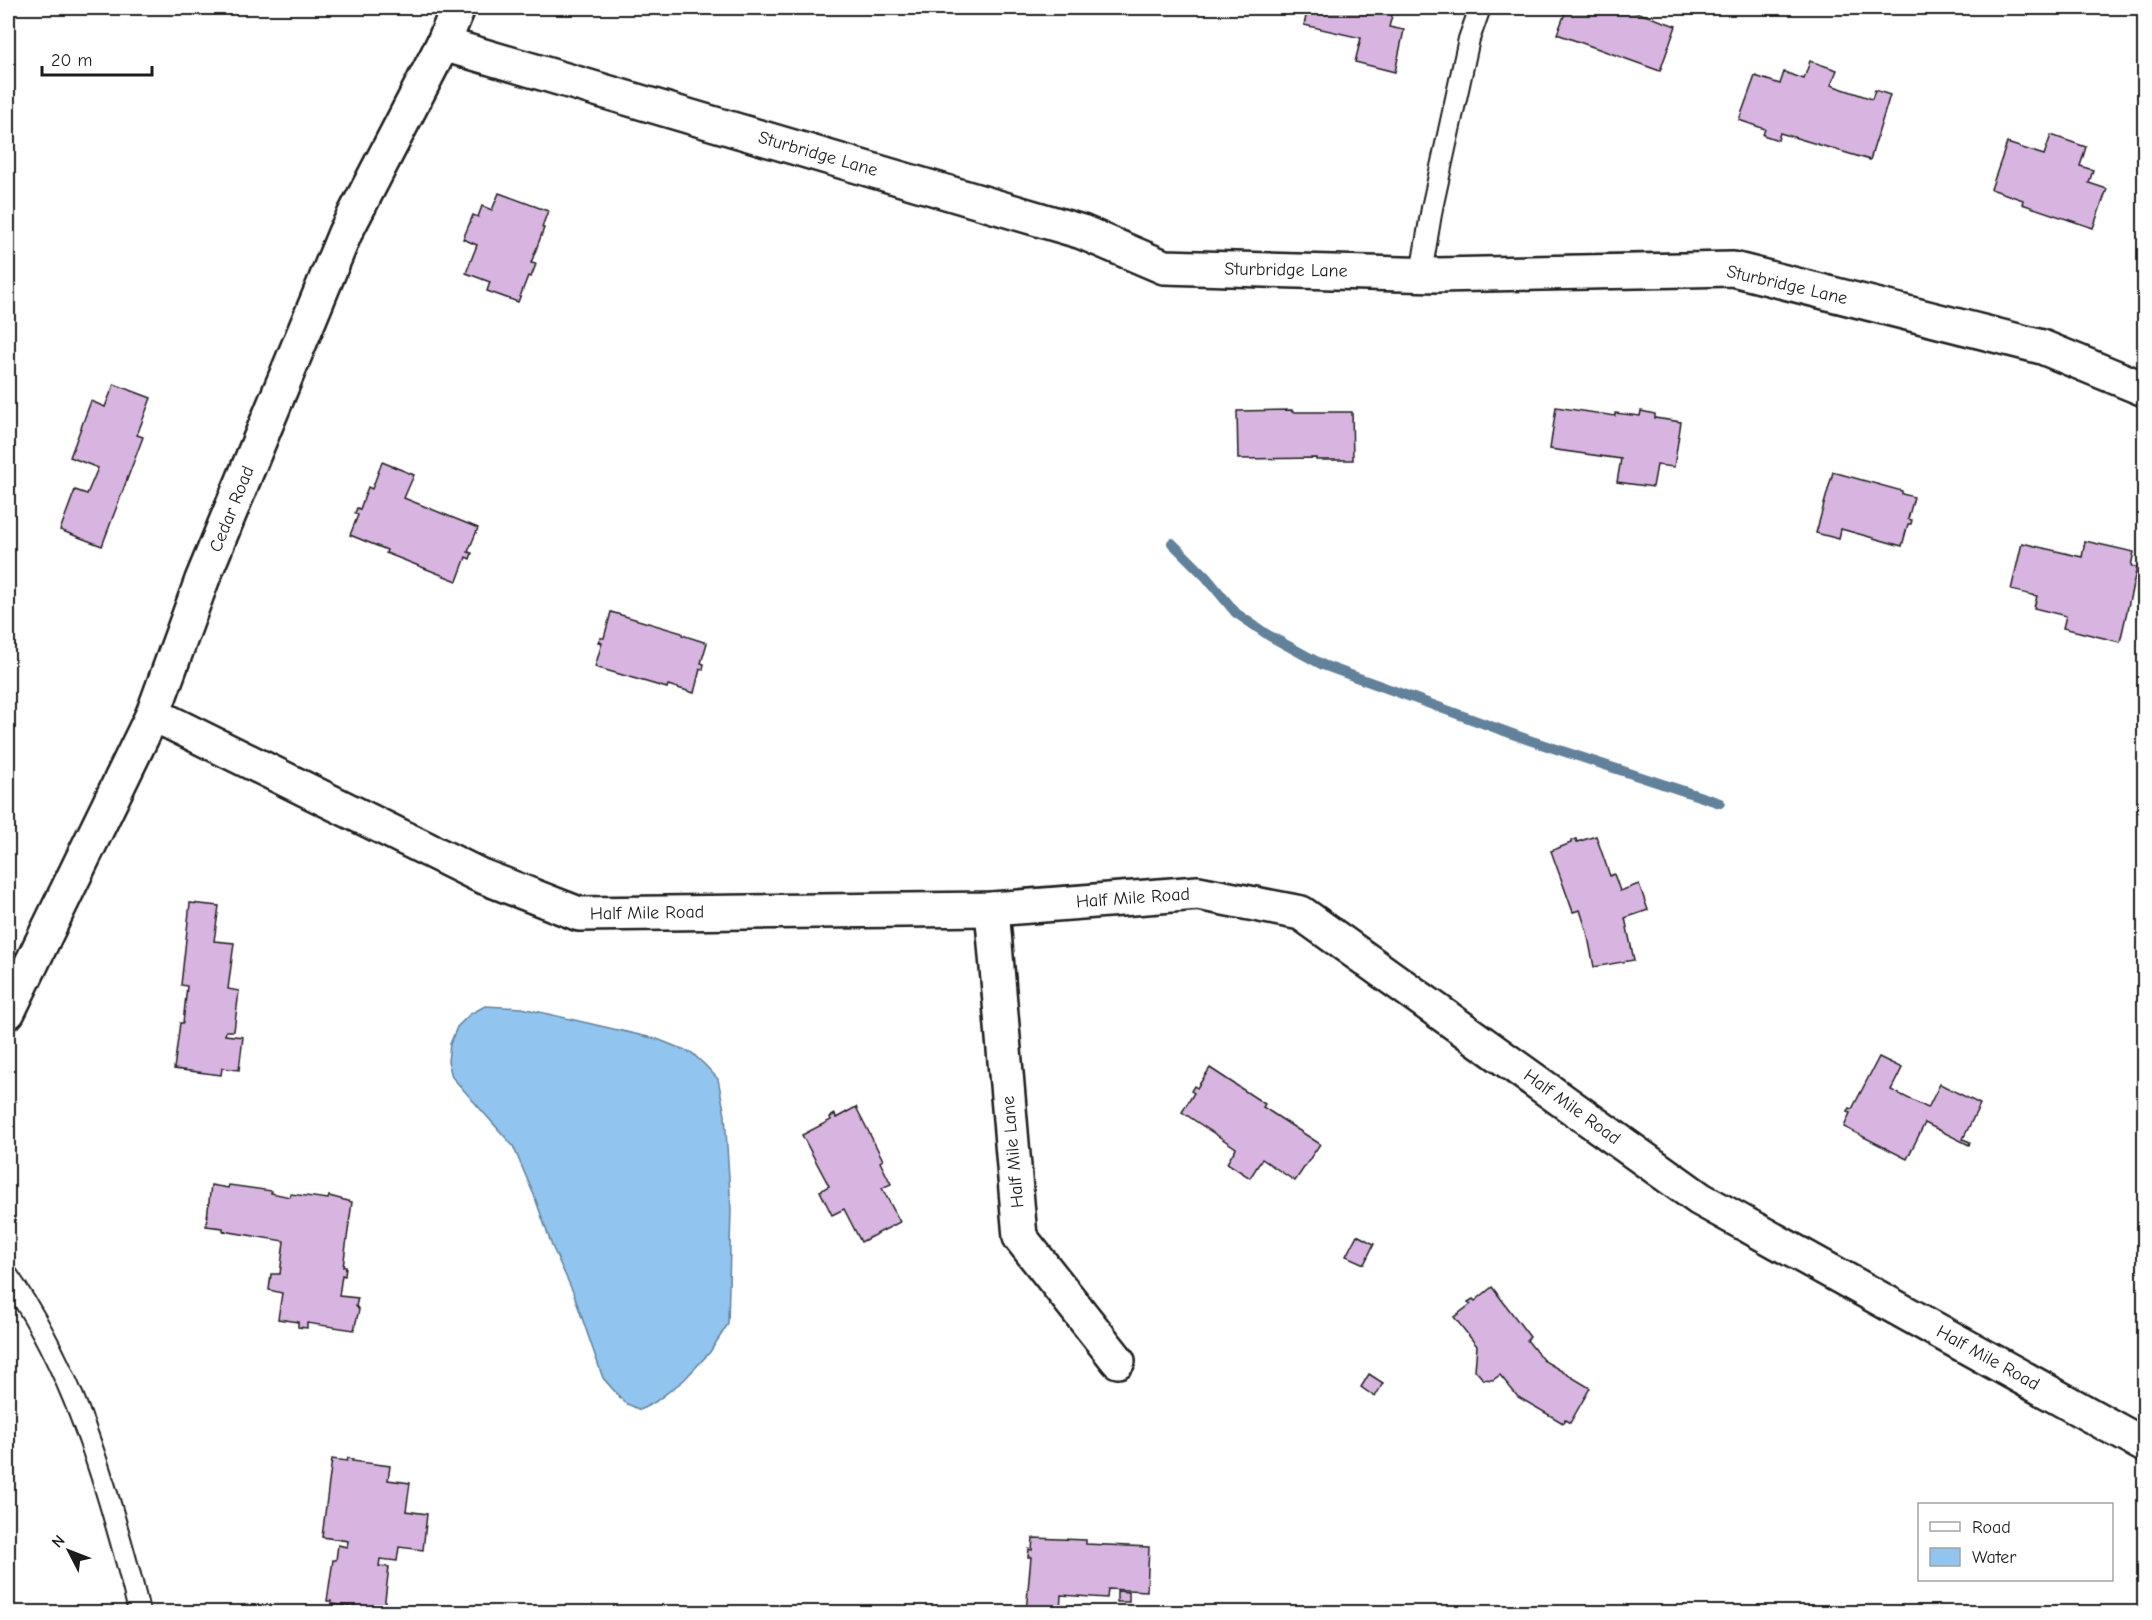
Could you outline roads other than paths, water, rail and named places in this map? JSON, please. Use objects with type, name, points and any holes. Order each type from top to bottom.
[{"type":"street","name":"Cedar Road","points":[[8,1012],[153,714],[202,580],[345,232],[443,44],[458,8]]},
{"type":"street","name":"Sturbridge Lane","points":[[443,44],[1082,232],[1164,267],[1437,275],[1733,269],[2042,347],[2145,389]]},
{"type":"street","name":"Half Mile Road","points":[[153,714],[479,875],[579,914],[992,909],[1198,893],[1300,913],[1700,1198],[2145,1445]]},
{"type":"street","name":"Half Mile Lane","points":[[992,909],[1020,1237],[1118,1361]]},
{"type":"lane","points":[[1421,274],[1439,174],[1469,39],[1480,8]]},
{"type":"lane","points":[[8,1276],[68,1381],[102,1475],[139,1612]]},
{"type":"water","points":[[485,1006],[522,1008],[657,1039],[692,1053],[718,1079],[725,1115],[731,1209],[728,1324],[710,1352],[684,1380],[655,1402],[640,1410],[625,1403],[603,1378],[573,1292],[552,1246],[513,1146],[452,1077],[448,1061],[450,1044],[457,1027],[470,1014]]},
{"type":"waterway","points":[[1172,543],[1206,577],[1236,613],[1268,635],[1323,665],[1529,740],[1720,803]]}]
